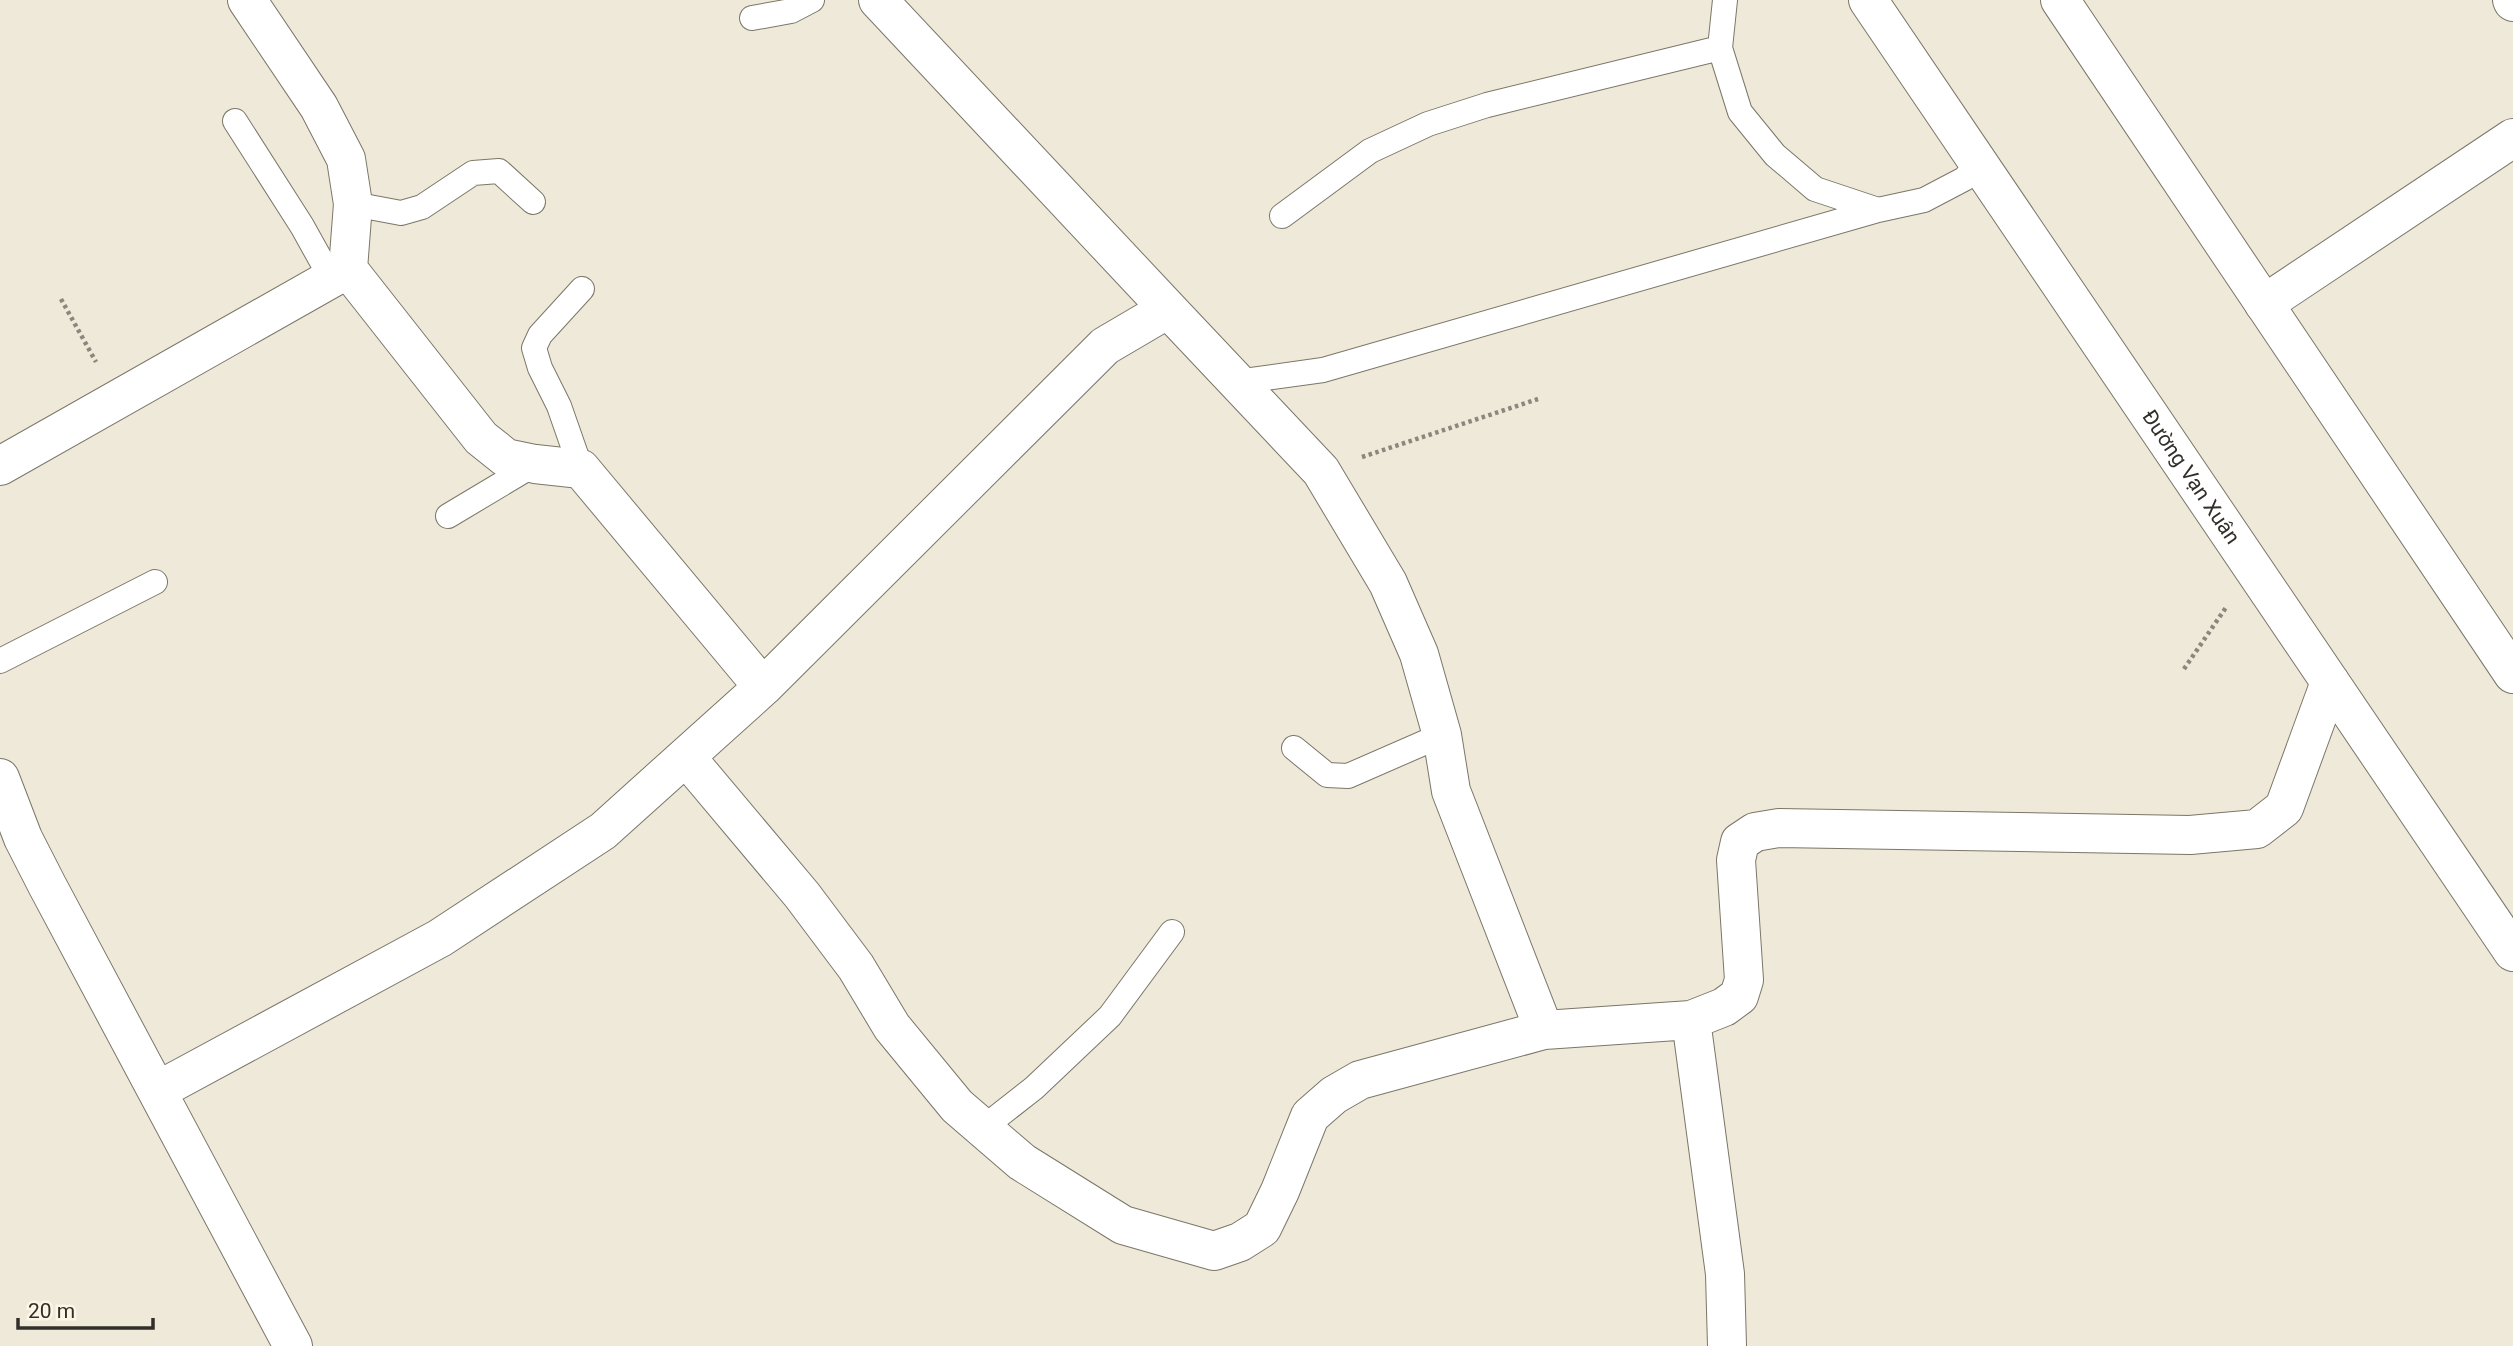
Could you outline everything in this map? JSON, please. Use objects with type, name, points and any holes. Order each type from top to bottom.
[{"type":"street","points":[[247,0],[319,107],[346,159],[353,204],[340,274]]},
{"type":"street","points":[[878,0],[1321,471],[1388,583],[1419,654],[1442,735],[1451,791],[1544,1030]]},
{"type":"street","name":"Đường Vạn Xuân","points":[[1868,0],[2513,952]]},
{"type":"street","points":[[2060,0],[2513,674]]},
{"type":"street","points":[[2264,304],[2513,138]]},
{"type":"street","points":[[0,466],[340,274]]},
{"type":"street","points":[[340,274],[481,438],[506,458],[581,469],[763,687]]},
{"type":"street","points":[[157,1091],[440,938],[603,831],[763,687],[1105,346],[1168,309]]},
{"type":"street","points":[[686,757],[802,895],[856,967],[892,1027],[957,1106],[1022,1162],[1123,1225],[1214,1251],[1240,1242],[1262,1228],[1310,1116],[1334,1096],[1360,1080],[1544,1030],[1691,1020],[1724,1007],[1739,996],[1744,980],[1736,860],[1740,842],[1755,832],[1779,828],[2190,835],[2257,829],[2284,808],[2330,682]]},
{"type":"street","points":[[0,778],[23,838],[293,1346]]},
{"type":"street","points":[[1691,1020],[1725,1274],[1727,1346]]},
{"type":"lane","points":[[751,18],[791,11],[812,0]]},
{"type":"lane","points":[[1725,0],[1720,48],[1740,112],[1776,155],[1815,189],[1878,210]]},
{"type":"lane","points":[[1282,216],[1370,151],[1428,124],[1487,105],[1720,48]]},
{"type":"lane","points":[[235,121],[340,274]]},
{"type":"lane","points":[[1237,382],[1323,370],[1878,210],[1924,200],[1964,179],[1979,164]]},
{"type":"lane","points":[[353,204],[401,213],[422,207],[473,173],[499,171],[533,202]]},
{"type":"lane","points":[[581,469],[559,405],[540,368],[534,348],[540,335],[582,289]]},
{"type":"lane","points":[[448,516],[536,464]]},
{"type":"lane","points":[[0,661],[155,582]]},
{"type":"lane","points":[[1294,748],[1327,775],[1348,776],[1442,735]]},
{"type":"lane","points":[[983,1128],[1034,1088],[1110,1016],[1172,932]]},
{"type":"path","points":[[61,299],[117,400]]},
{"type":"path","points":[[1321,471],[1538,399]]},
{"type":"path","points":[[2184,669],[2253,567]]}]
